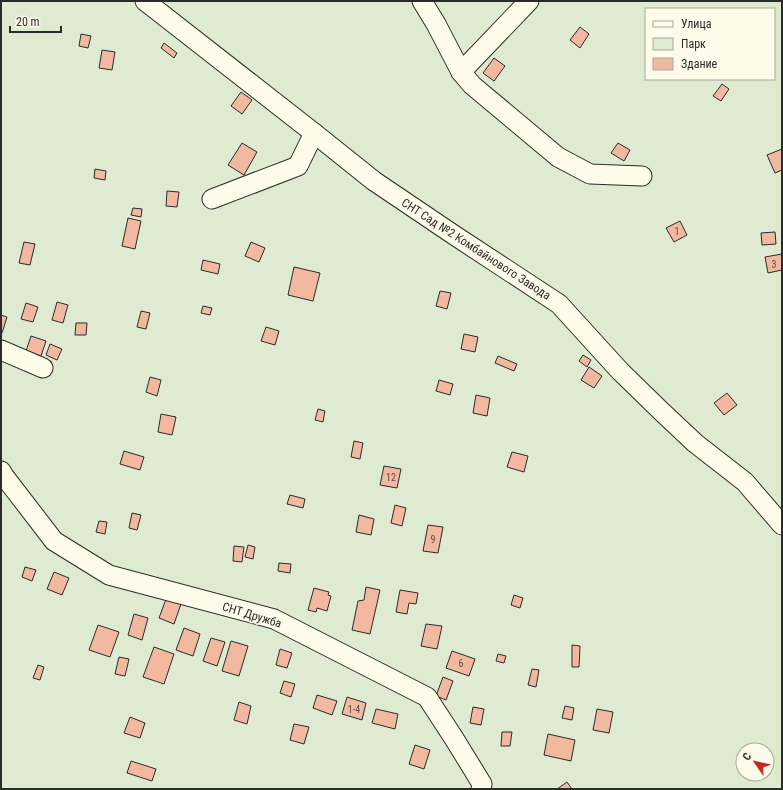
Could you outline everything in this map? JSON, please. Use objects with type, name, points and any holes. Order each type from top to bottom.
[{"type":"street","name":"СНТ Сад №2 Комбайнового Завода","points":[[145,1],[374,181],[559,304],[620,371],[695,443],[745,482],[782,525]]},
{"type":"street","points":[[422,1],[461,72],[472,85],[558,157],[590,174],[642,176]]},
{"type":"street","points":[[461,72],[529,1]]},
{"type":"street","points":[[212,199],[298,166],[314,133]]},
{"type":"street","points":[[1,350],[43,368]]},
{"type":"street","name":"СНТ Дружба","points":[[1,470],[54,541],[109,575],[274,618],[427,697],[482,784],[481,789]]},
{"type":"green space","points":[[1,1],[782,1],[782,789],[1,789]]},
{"type":"building","points":[[580,27],[589,34],[580,48],[570,40]]},
{"type":"building","points":[[81,34],[91,36],[88,48],[79,46]]},
{"type":"building","points":[[164,43],[177,53],[174,58],[161,48]]},
{"type":"building","points":[[102,50],[115,52],[112,70],[99,68]]},
{"type":"building","points":[[494,58],[505,66],[494,81],[483,73]]},
{"type":"building","points":[[722,84],[729,89],[721,101],[713,96]]},
{"type":"building","points":[[241,92],[252,100],[242,114],[231,106]]},
{"type":"building","points":[[242,143],[257,152],[244,175],[228,165]]},
{"type":"building","points":[[618,143],[630,150],[624,161],[611,153]]},
{"type":"building","points":[[782,149],[782,170],[775,173],[767,155]]},
{"type":"building","points":[[95,169],[106,171],[105,180],[94,178]]},
{"type":"building","points":[[167,191],[179,192],[177,207],[166,206]]},
{"type":"building","points":[[133,208],[142,209],[141,217],[131,215]]},
{"type":"building","points":[[128,218],[141,221],[135,249],[122,246]]},
{"type":"building","points":[[680,221],[687,235],[674,242],[666,228]]},
{"type":"building","points":[[775,232],[776,244],[762,245],[761,233]]},
{"type":"building","points":[[24,242],[35,244],[30,265],[19,263]]},
{"type":"building","points":[[251,242],[265,248],[259,262],[245,256]]},
{"type":"building","points":[[782,254],[782,270],[768,273],[765,257]]},
{"type":"building","points":[[203,260],[220,264],[218,274],[201,270]]},
{"type":"building","points":[[294,267],[320,273],[313,301],[288,295]]},
{"type":"building","points":[[440,291],[451,293],[447,309],[436,306]]},
{"type":"building","points":[[57,302],[68,305],[63,323],[52,320]]},
{"type":"building","points":[[26,303],[38,307],[33,322],[21,319]]},
{"type":"building","points":[[203,306],[212,308],[210,315],[201,313]]},
{"type":"building","points":[[141,311],[150,313],[146,329],[137,327]]},
{"type":"building","points":[[1,315],[7,317],[1,336]]},
{"type":"building","points":[[76,323],[87,323],[86,335],[75,335]]},
{"type":"building","points":[[266,327],[279,331],[275,345],[261,341]]},
{"type":"building","points":[[464,334],[478,337],[475,352],[461,349]]},
{"type":"building","points":[[31,336],[46,341],[41,356],[26,351]]},
{"type":"building","points":[[50,344],[62,349],[57,360],[46,355]]},
{"type":"building","points":[[583,355],[591,360],[587,367],[579,361]]},
{"type":"building","points":[[498,356],[517,364],[514,371],[495,363]]},
{"type":"building","points":[[589,367],[602,376],[594,388],[581,380]]},
{"type":"building","points":[[150,377],[161,380],[157,396],[146,392]]},
{"type":"building","points":[[439,380],[453,384],[450,395],[436,391]]},
{"type":"building","points":[[727,393],[737,405],[724,415],[714,403]]},
{"type":"building","points":[[476,395],[490,398],[487,416],[473,413]]},
{"type":"building","points":[[318,409],[325,411],[323,422],[315,420]]},
{"type":"building","points":[[161,414],[176,417],[172,435],[158,432]]},
{"type":"building","points":[[354,441],[363,443],[360,459],[351,457]]},
{"type":"building","points":[[124,451],[144,457],[140,470],[120,464]]},
{"type":"building","points":[[512,452],[528,456],[524,472],[507,467]]},
{"type":"building","points":[[384,466],[401,469],[397,488],[380,485]]},
{"type":"building","points":[[290,495],[305,499],[303,508],[287,504]]},
{"type":"building","points":[[395,505],[406,508],[402,526],[391,523]]},
{"type":"building","points":[[132,513],[141,515],[137,530],[129,528]]},
{"type":"building","points":[[359,515],[374,519],[371,535],[356,532]]},
{"type":"building","points":[[99,521],[107,522],[105,534],[96,532]]},
{"type":"building","points":[[428,525],[443,527],[438,553],[423,551]]},
{"type":"building","points":[[248,545],[255,547],[253,559],[245,557]]},
{"type":"building","points":[[234,546],[244,547],[242,562],[233,561]]},
{"type":"building","points":[[279,563],[291,564],[290,573],[278,571]]},
{"type":"building","points":[[25,567],[36,570],[32,581],[22,577]]},
{"type":"building","points":[[54,572],[69,578],[62,595],[47,589]]},
{"type":"building","points":[[366,587],[380,590],[370,634],[352,630],[358,601],[364,600]]},
{"type":"building","points":[[314,588],[329,592],[328,595],[331,596],[327,611],[317,608],[316,612],[308,610]]},
{"type":"building","points":[[400,590],[418,593],[416,604],[409,603],[407,614],[396,612]]},
{"type":"building","points":[[514,595],[523,598],[520,608],[511,605]]},
{"type":"building","points":[[166,599],[181,604],[174,624],[159,618]]},
{"type":"building","points":[[134,614],[148,618],[142,640],[128,635]]},
{"type":"building","points":[[426,624],[442,626],[437,649],[421,646]]},
{"type":"building","points":[[98,625],[119,632],[110,657],[89,650]]},
{"type":"building","points":[[184,628],[200,634],[193,656],[176,650]]},
{"type":"building","points":[[211,638],[225,642],[217,666],[203,661]]},
{"type":"building","points":[[231,641],[248,646],[239,676],[222,671]]},
{"type":"building","points":[[572,645],[580,646],[579,667],[572,667]]},
{"type":"building","points":[[154,647],[174,654],[164,684],[143,677]]},
{"type":"building","points":[[280,649],[292,653],[287,668],[276,665]]},
{"type":"building","points":[[452,651],[475,659],[469,676],[446,668]]},
{"type":"building","points":[[498,654],[506,656],[504,663],[496,661]]},
{"type":"building","points":[[119,657],[129,659],[125,676],[115,674]]},
{"type":"building","points":[[38,665],[44,667],[40,680],[33,678]]},
{"type":"building","points":[[532,669],[539,670],[536,687],[528,685]]},
{"type":"building","points":[[443,677],[453,681],[446,700],[436,696]]},
{"type":"building","points":[[284,681],[295,684],[291,697],[280,693]]},
{"type":"building","points":[[317,695],[337,701],[332,715],[313,708]]},
{"type":"building","points":[[347,697],[366,703],[362,720],[342,714]]},
{"type":"building","points":[[239,702],[251,706],[247,724],[234,720]]},
{"type":"building","points":[[565,706],[574,708],[572,720],[562,718]]},
{"type":"building","points":[[473,707],[484,709],[481,725],[470,723]]},
{"type":"building","points":[[376,709],[398,714],[395,729],[372,723]]},
{"type":"building","points":[[597,709],[613,712],[609,733],[593,730]]},
{"type":"building","points":[[130,717],[145,723],[140,738],[124,733]]},
{"type":"building","points":[[294,724],[309,727],[304,744],[290,740]]},
{"type":"building","points":[[502,732],[512,732],[510,746],[501,746]]},
{"type":"building","points":[[548,734],[575,740],[571,761],[544,755]]},
{"type":"building","points":[[415,745],[430,750],[424,769],[409,764]]},
{"type":"building","points":[[131,761],[156,769],[152,781],[127,773]]},
{"type":"building","points":[[567,782],[572,789],[557,789]]}]
